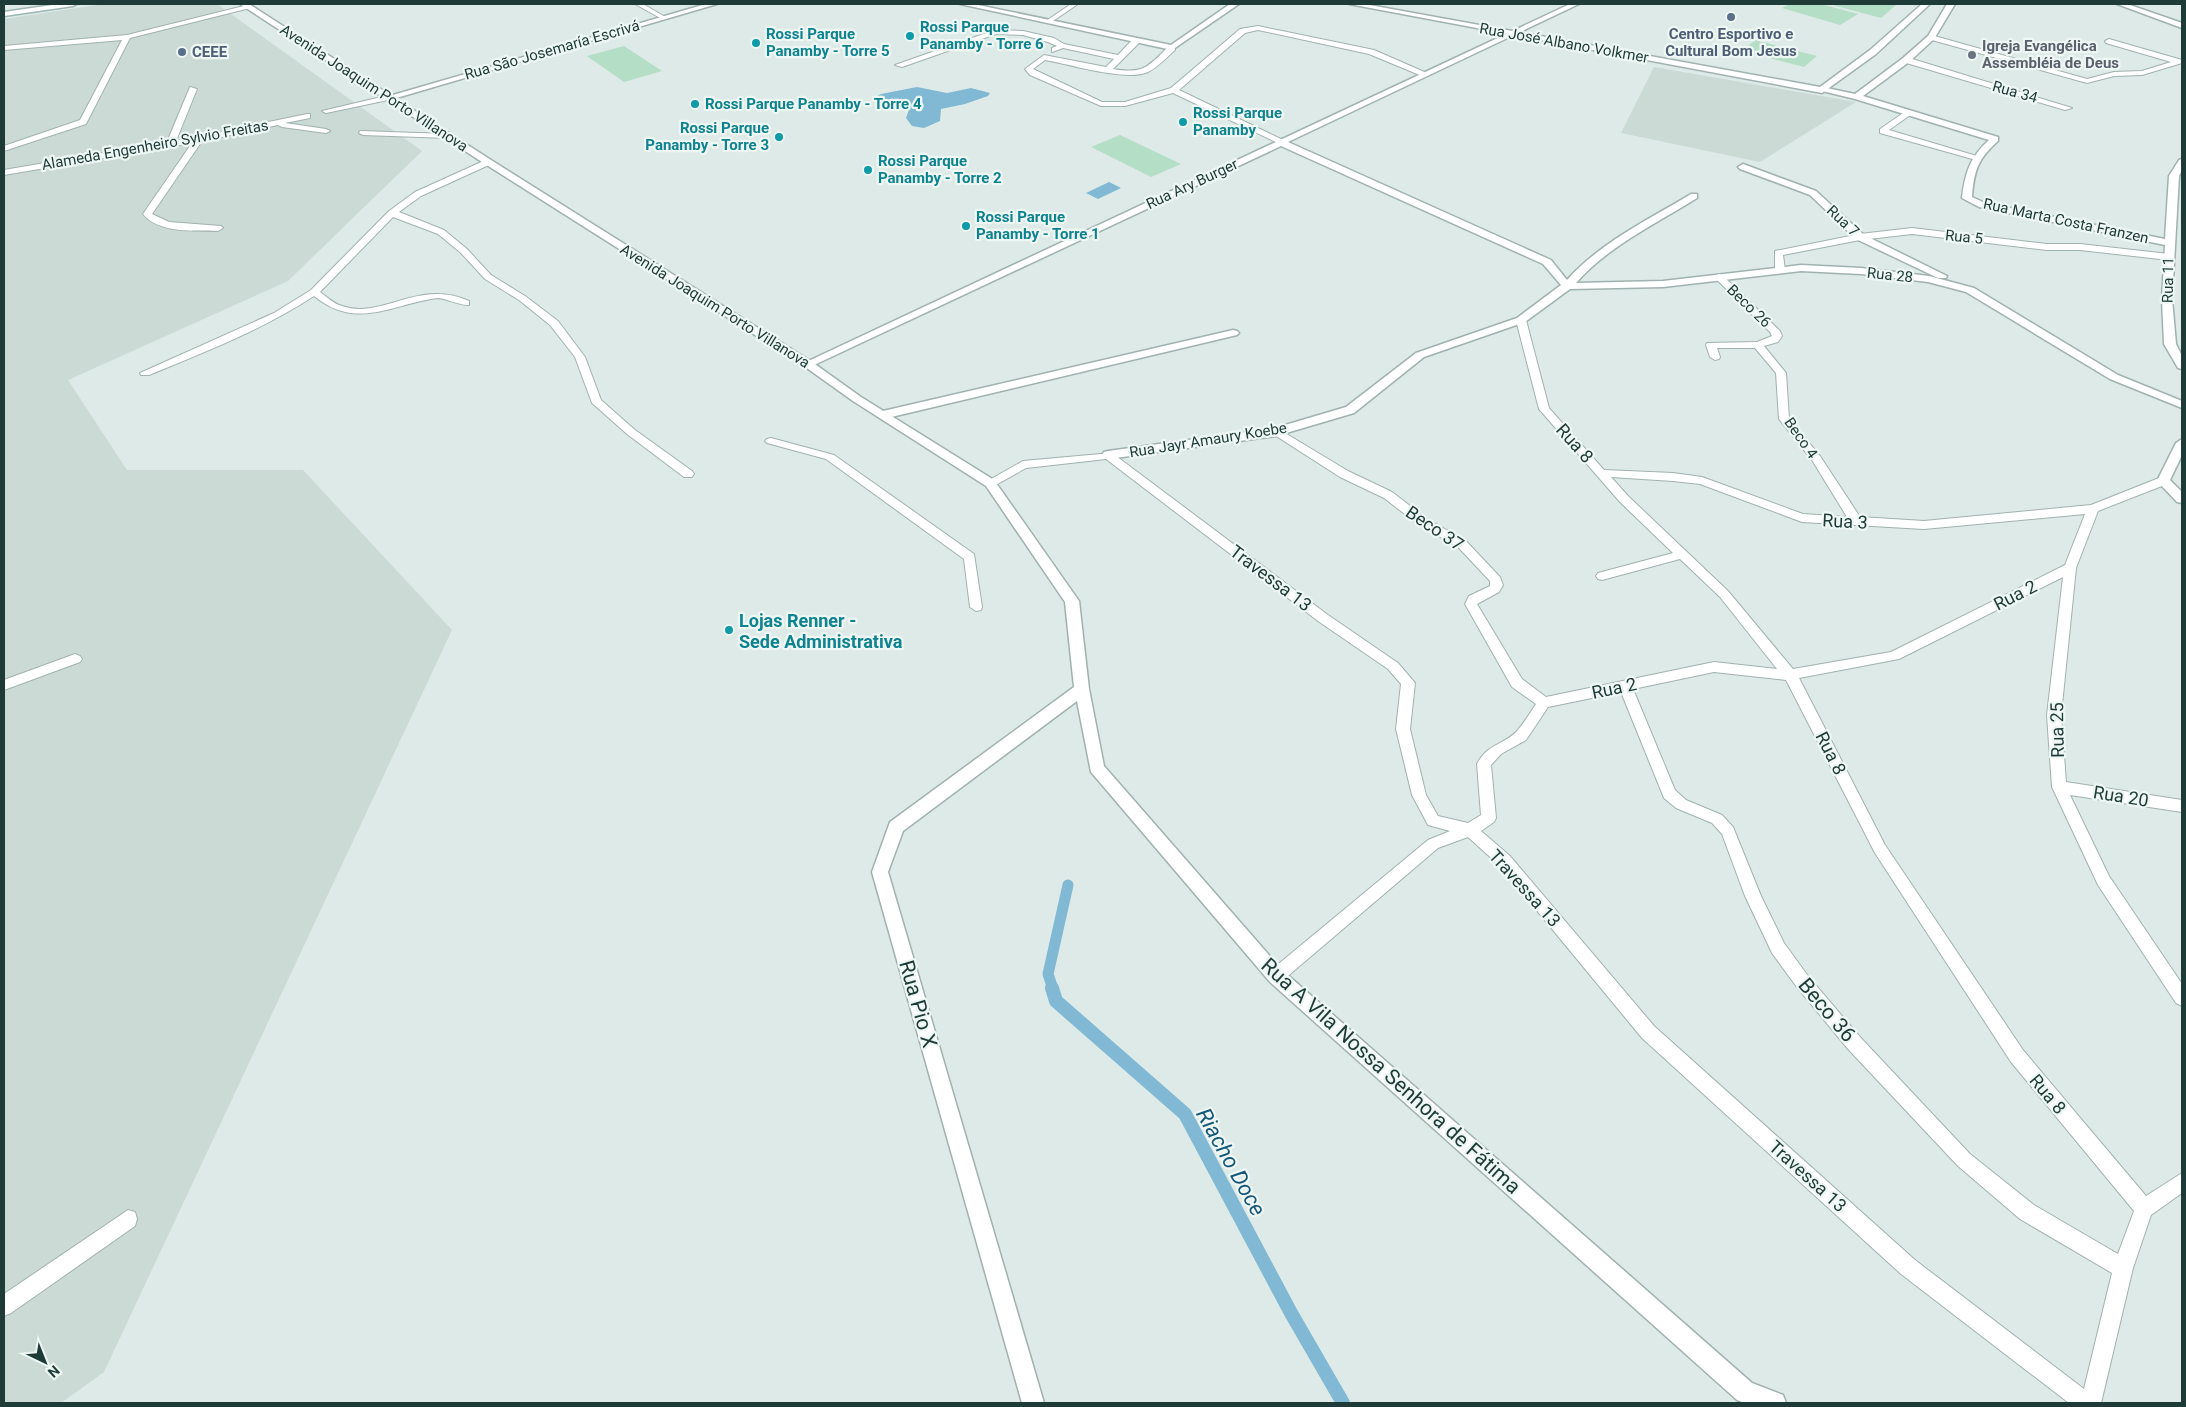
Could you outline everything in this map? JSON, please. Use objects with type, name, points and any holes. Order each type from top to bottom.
[{"type":"street","points":[[4,14],[73,4]]},
{"type":"street","name":"Rua São Josemaría Escrivá","points":[[390,97],[713,4]]},
{"type":"street","points":[[964,4],[1136,42],[1172,48],[1235,4]]},
{"type":"street","name":"Rua José Albano Volkmer","points":[[1353,4],[1822,90]]},
{"type":"street","name":"Rua Ary Burger","points":[[808,364],[1575,4]]},
{"type":"street","points":[[1822,90],[1872,52],[1926,4]]},
{"type":"street","points":[[1857,97],[1906,60],[1931,37],[1951,4]]},
{"type":"street","points":[[2121,4],[2182,26]]},
{"type":"street","name":"Avenida Joaquim Porto Villanova","points":[[246,5],[488,162],[808,364],[883,415],[990,482],[1072,601],[1082,690]]},
{"type":"street","name":"Rua José Albano Volkmer","points":[[1508,22],[1546,30]]},
{"type":"street","points":[[1824,80],[1833,82]]},
{"type":"street","points":[[1822,90],[1857,97],[1995,139],[1976,156]]},
{"type":"street","points":[[1280,142],[1547,262],[1567,286]]},
{"type":"street","name":"Rua Marta Costa Franzen","points":[[1976,156],[1969,174],[1967,198],[1982,205],[2169,243]]},
{"type":"street","name":"Rua 11","points":[[2182,162],[2174,176],[2167,299],[2170,344],[2182,366]]},
{"type":"street","name":"Rua 7","points":[[1743,167],[1813,193],[1860,237],[1970,290]]},
{"type":"street","points":[[1521,320],[1567,286],[1584,266],[1606,250],[1694,196]]},
{"type":"street","name":"Rua 28","points":[[1567,286],[1663,284],[1801,268],[1871,272],[1929,279],[1970,290],[2114,377],[2182,405]]},
{"type":"street","name":"Rua Jayr Amaury Koebe","points":[[1108,455],[1276,432],[1350,410],[1420,355],[1521,320]]},
{"type":"street","points":[[883,415],[1233,332]]},
{"type":"street","points":[[2182,443],[2179,455],[2163,481],[2182,499]]},
{"type":"street","name":"Rua A Vila Nossa Senhora de Fátima","points":[[1082,690],[1097,768],[1276,976],[1745,1392],[1775,1403]]},
{"type":"street","name":"Rua Pio X","points":[[1033,1403],[880,872],[896,828],[1082,690]]},
{"type":"lane","points":[[638,4],[664,18]]},
{"type":"lane","points":[[1048,22],[1075,4]]},
{"type":"lane","points":[[4,48],[127,37],[246,5]]},
{"type":"lane","points":[[1062,46],[1029,69],[1033,73],[1100,104],[1138,102],[1174,90],[1243,30],[1250,28],[1258,28],[1371,52],[1425,74]]},
{"type":"lane","points":[[899,65],[995,32],[1023,33],[1051,40],[1062,46],[1120,58]]},
{"type":"lane","points":[[4,149],[83,122],[127,37]]},
{"type":"lane","points":[[1931,37],[2087,81],[2114,74],[2142,73],[2180,63]]},
{"type":"lane","points":[[2109,41],[2180,63]]},
{"type":"lane","points":[[1108,70],[1136,42]]},
{"type":"lane","points":[[1044,57],[1131,74],[1146,72],[1172,48]]},
{"type":"lane","name":"Rua 34","points":[[1906,60],[2068,108]]},
{"type":"lane","points":[[170,144],[193,89]]},
{"type":"lane","points":[[1174,90],[1280,142]]},
{"type":"lane","points":[[326,111],[390,97]]},
{"type":"lane","points":[[1909,113],[1883,131],[1976,156]]},
{"type":"lane","name":"Alameda Engenheiro Sylvio Freitas","points":[[4,173],[199,139],[307,116]]},
{"type":"lane","points":[[274,123],[326,131]]},
{"type":"lane","points":[[362,132],[448,136]]},
{"type":"lane","points":[[199,139],[147,214],[151,220],[166,224],[218,228]]},
{"type":"lane","points":[[145,373],[278,315],[314,292],[392,213],[418,194],[488,162]]},
{"type":"lane","points":[[392,213],[441,232],[464,251],[488,277],[522,298],[554,323],[580,357],[596,401],[631,432],[688,474]]},
{"type":"lane","name":"Rua 5","points":[[1780,270],[1778,252],[1860,237],[1912,231],[2169,258]]},
{"type":"lane","name":"Beco 26","points":[[1720,277],[1775,331],[1777,336],[1774,340],[1758,345]]},
{"type":"lane","points":[[314,292],[342,310],[382,309],[437,295],[449,294],[466,302]]},
{"type":"lane","name":"Rua 8","points":[[1521,320],[1544,409],[1624,498],[1724,594],[1790,675],[1880,849],[1995,1023],[2017,1056],[2144,1209]]},
{"type":"lane","points":[[1715,357],[1711,345],[1758,345]]},
{"type":"lane","name":"Beco 4","points":[[1758,345],[1781,373],[1784,419],[1816,458],[1856,521]]},
{"type":"lane","name":"Beco 37","points":[[1276,432],[1344,474],[1388,495],[1423,522],[1462,544],[1496,580],[1497,585],[1495,589],[1473,599],[1471,604],[1517,683],[1544,703]]},
{"type":"lane","points":[[771,441],[830,457],[970,557],[976,607]]},
{"type":"lane","points":[[990,482],[1023,465],[1108,455]]},
{"type":"lane","name":"Travessa 13","points":[[1108,455],[1323,618],[1393,666],[1408,683],[1404,729],[1419,795],[1434,821],[1470,830],[1505,860],[1648,1032],[1908,1267],[2085,1403]]},
{"type":"lane","name":"Rua 3","points":[[1602,473],[1673,477],[1702,481],[1802,518],[1924,525],[2094,509]]},
{"type":"lane","points":[[2094,509],[2163,481]]},
{"type":"lane","name":"Rua 25","points":[[2094,509],[2070,568],[2054,715],[2059,787],[2103,880],[2182,998]]},
{"type":"lane","points":[[1602,576],[1683,554]]},
{"type":"lane","name":"Rua 2","points":[[1544,703],[1714,667],[1790,675],[1894,656],[2070,568]]},
{"type":"lane","points":[[4,685],[75,659]]},
{"type":"lane","name":"Beco 36","points":[[1625,685],[1669,794],[1681,804],[1717,819],[1728,831],[1753,896],[1778,948],[1802,981],[1854,1043],[1964,1160],[2027,1212],[2123,1268]]},
{"type":"lane","points":[[1276,976],[1433,844],[1470,830],[1489,818],[1484,764],[1496,750],[1521,736],[1544,703]]},
{"type":"lane","name":"Rua 20","points":[[2059,787],[2182,806]]},
{"type":"lane","points":[[2091,1403],[2123,1268],[2144,1209],[2182,1182]]},
{"type":"lane","points":[[4,1306],[128,1219]]},
{"type":"shaded area","name":"CEEE","points":[[104,4],[217,4],[422,151],[288,281],[68,380],[127,470],[303,470],[452,630],[104,1372],[61,1403],[4,1403],[4,19]]},
{"type":"shaded area","points":[[1654,67],[1856,102],[1760,162],[1621,133]]},
{"type":"green space","points":[[1790,4],[1821,4],[1858,14],[1840,25],[1782,8]]},
{"type":"green space","points":[[1829,4],[1897,4],[1881,18]]},
{"type":"green space","points":[[1755,40],[1817,56],[1804,67],[1742,51]]},
{"type":"green space","points":[[624,46],[662,71],[624,82],[587,56]]},
{"type":"green space","points":[[1120,135],[1181,164],[1151,177],[1091,147]]},
{"type":"water","points":[[917,87],[947,93],[971,88],[990,93],[988,96],[965,104],[941,109],[940,121],[924,128],[912,126],[906,118],[910,107],[899,104],[877,103],[875,97],[881,94]]},
{"type":"water","points":[[1109,182],[1121,188],[1098,199],[1086,193]]},
{"type":"waterway","name":"Riacho Doce","points":[[1053,989],[1048,974],[1068,885]]},
{"type":"waterway","name":"Riacho Doce","points":[[1052,988],[1056,1001],[1185,1114],[1291,1313],[1343,1403]]},
{"type":"place","name":"Centro Esportivo e Cultural Bom Jesus","points":[[1731,17]]},
{"type":"place","name":"Rossi Parque Panamby - Torre 6","points":[[910,36]]},
{"type":"place","name":"Rossi Parque Panamby - Torre 5","points":[[756,43]]},
{"type":"place","name":"CEEE","points":[[182,52]]},
{"type":"place","name":"Igreja Evangélica Assembléia de Deus","points":[[1972,55]]},
{"type":"place","name":"Rossi Parque Panamby - Torre 4","points":[[695,104]]},
{"type":"place","name":"Rossi Parque Panamby","points":[[1183,122]]},
{"type":"place","name":"Rossi Parque Panamby - Torre 3","points":[[779,137]]},
{"type":"place","name":"Rossi Parque Panamby - Torre 2","points":[[868,170]]},
{"type":"place","name":"Rossi Parque Panamby - Torre 1","points":[[966,226]]},
{"type":"place","name":"Lojas Renner - Sede Administrativa","points":[[729,630]]}]
